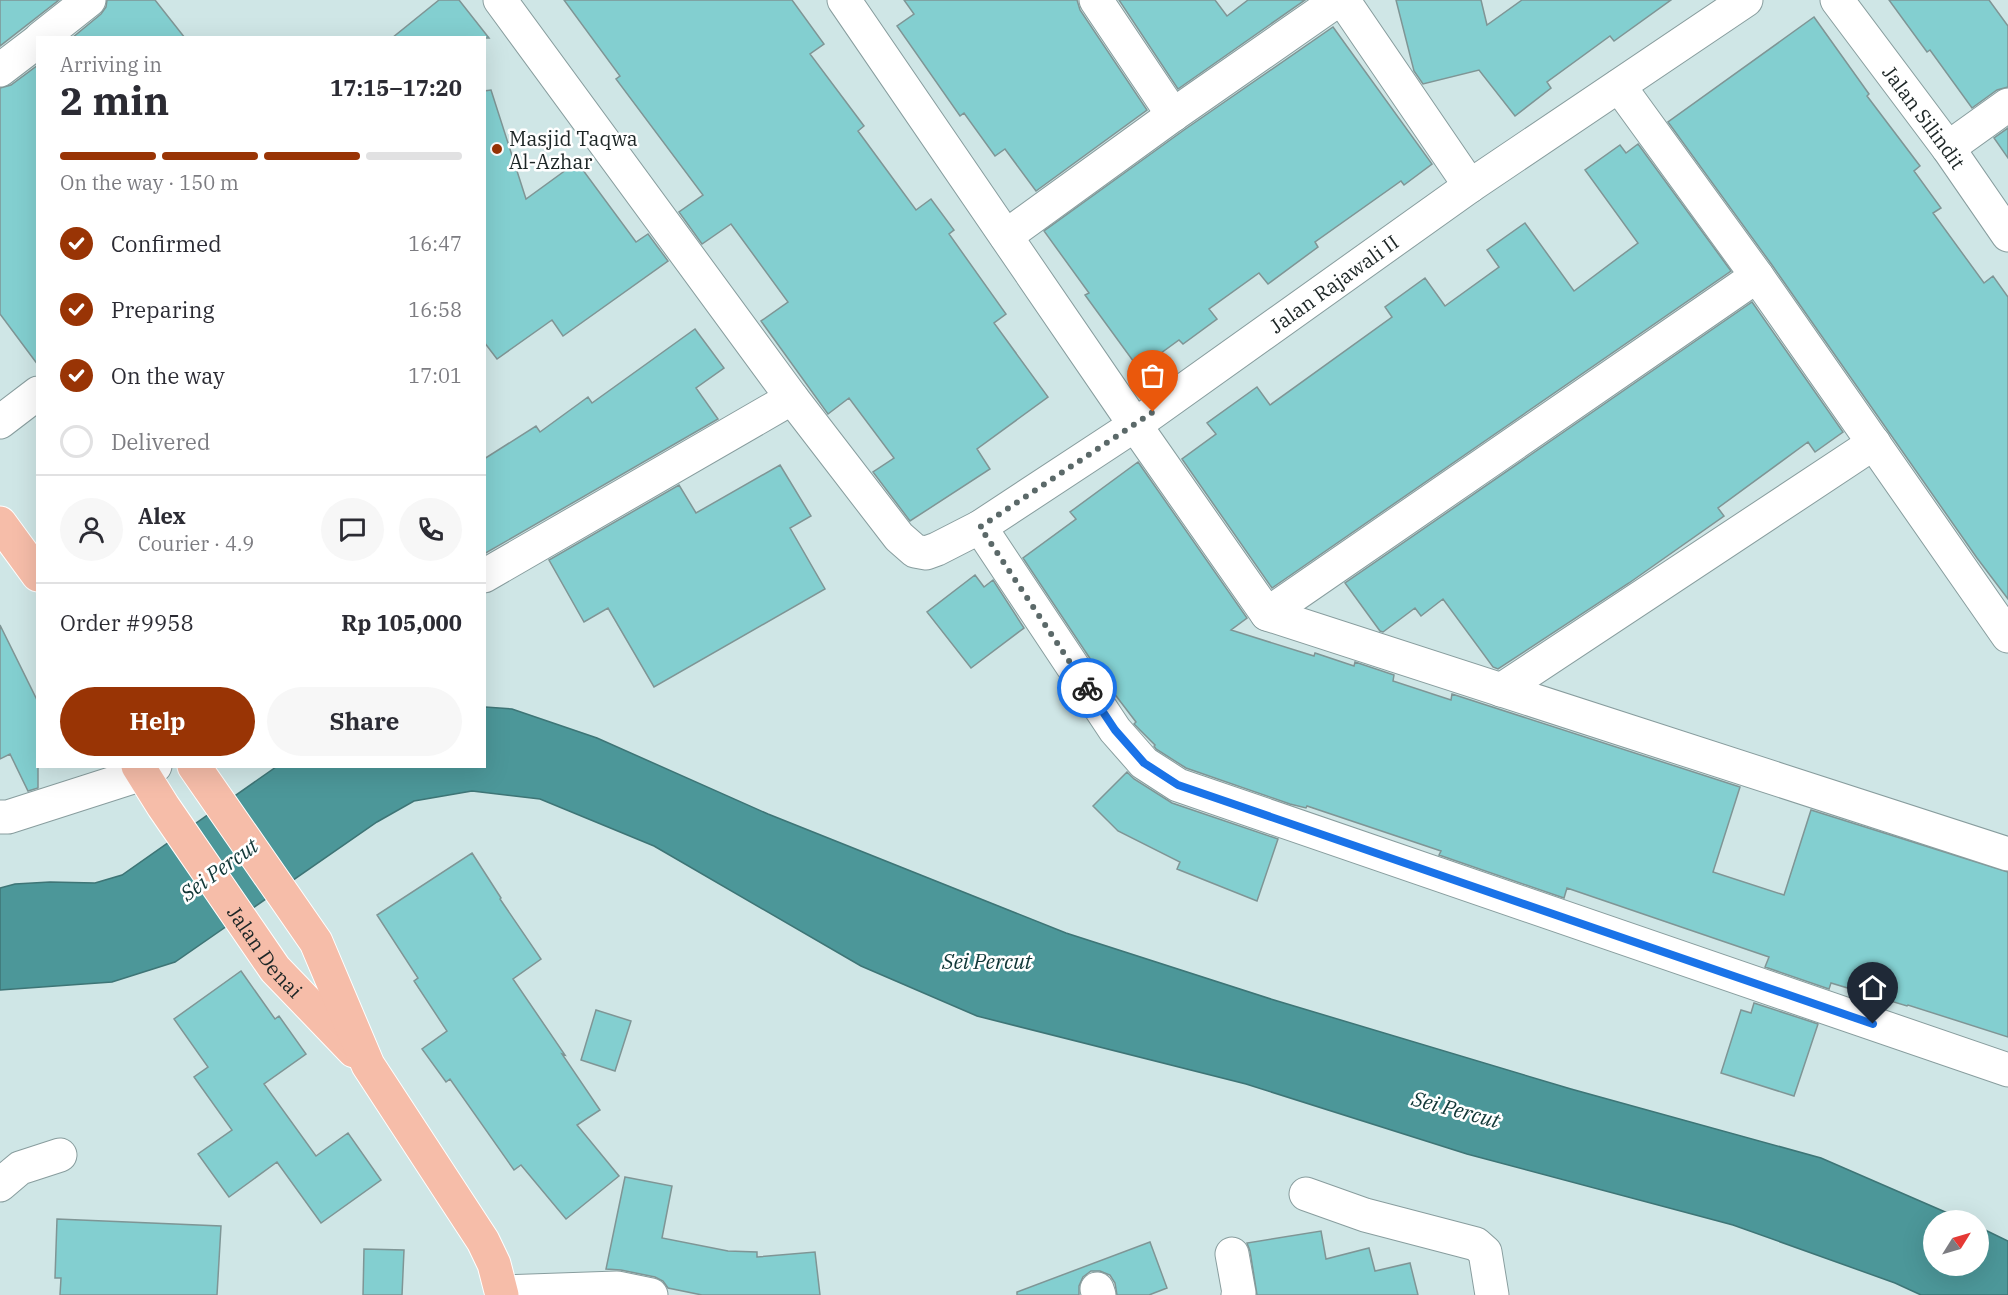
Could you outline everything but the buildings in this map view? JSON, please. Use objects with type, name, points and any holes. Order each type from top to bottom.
[{"type":"main road","points":[[0,523],[36,572]]},
{"type":"main road","name":"Jalan Denai","points":[[145,769],[163,806],[275,969],[368,1065]]},
{"type":"main road","name":"Jalan Denai","points":[[198,772],[316,942],[368,1065],[483,1241],[494,1264],[502,1293]]},
{"type":"street","points":[[44,36],[89,0]]},
{"type":"street","points":[[486,575],[792,398],[500,0]]},
{"type":"street","points":[[844,0],[1267,614],[2008,854]]},
{"type":"street","points":[[1096,0],[1173,115]]},
{"type":"street","points":[[1006,236],[1173,115],[1338,0]]},
{"type":"street","points":[[1343,0],[1470,186]]},
{"type":"street","name":"Jalan Silindit","points":[[1837,0],[1948,148],[2008,236]]},
{"type":"street","name":"Jalan Rajawali II","points":[[792,398],[898,537],[915,551],[926,553],[937,549],[980,527],[1135,425],[1470,186],[1741,1]]},
{"type":"street","points":[[0,70],[36,42]]},
{"type":"street","points":[[1619,86],[1757,276],[2008,636]]},
{"type":"street","points":[[1948,148],[2008,105]]},
{"type":"street","points":[[1267,614],[1757,276]]},
{"type":"street","points":[[0,422],[36,395]]},
{"type":"street","points":[[1501,690],[1874,443]]},
{"type":"street","points":[[980,527],[1115,730],[1144,763],[1178,785],[2008,1070]]},
{"type":"street","points":[[0,817],[8,817],[145,769]]},
{"type":"street","points":[[0,1185],[20,1168],[60,1155]]},
{"type":"street","points":[[1306,1194],[1365,1215],[1476,1244],[1485,1252],[1492,1295]]},
{"type":"street","points":[[1232,1254],[1238,1295]]},
{"type":"street","points":[[502,1293],[617,1288],[651,1295]]},
{"type":"water","name":"Sei Percut","points":[[486,707],[512,709],[597,738],[768,814],[1066,933],[1274,1000],[1571,1089],[1821,1158],[1941,1210],[1923,1210],[1923,1276],[1989,1276],[1989,1232],[2008,1241],[2008,1295],[1921,1295],[1895,1283],[1733,1225],[1467,1154],[1246,1084],[977,1016],[861,966],[654,846],[540,799],[472,791],[414,801],[377,822],[175,962],[112,982],[0,990],[0,888],[15,884],[50,882],[95,883],[122,875],[275,768],[486,768]]},
{"type":"way so far","points":[[1087,688],[980,527],[1153,412]]},
{"type":"place","name":"Masjid Taqwa Al-Azhar","points":[[497,149]]},
{"type":"route","points":[[1087,688],[1115,730],[1144,763],[1178,785],[1873,1024]]}]
